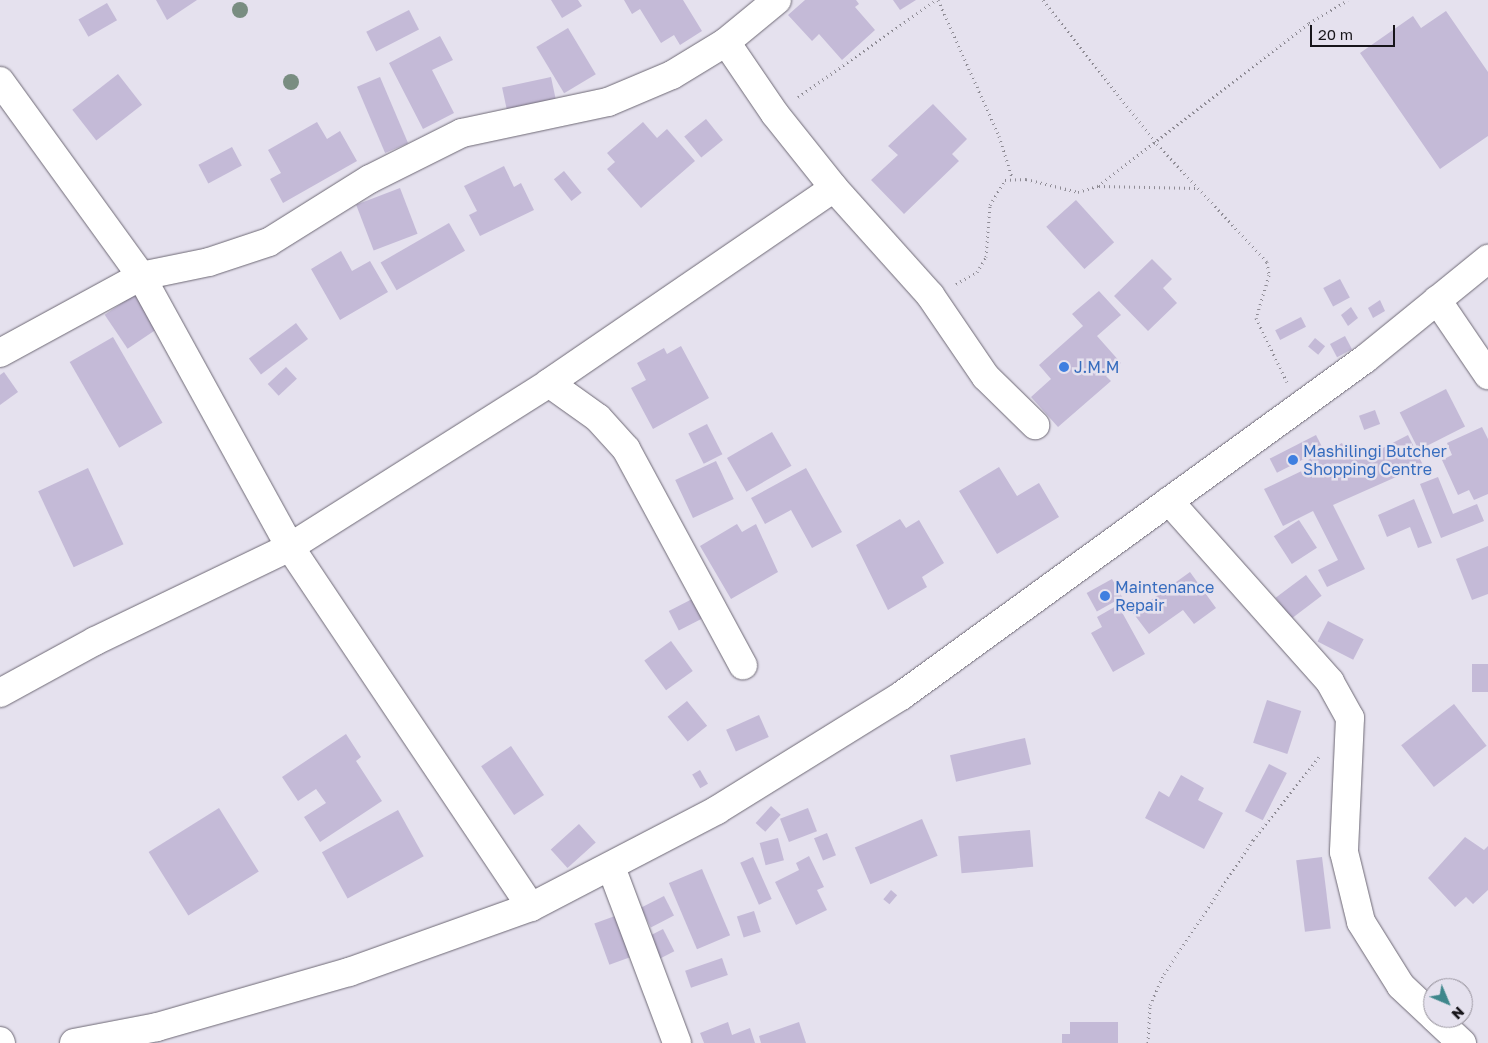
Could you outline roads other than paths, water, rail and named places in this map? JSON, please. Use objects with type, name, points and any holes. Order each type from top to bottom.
[{"type":"street","points":[[0,352],[141,276],[256,248],[433,145],[484,126],[608,102],[672,75],[726,42],[777,0]]},
{"type":"street","points":[[726,42],[775,114],[834,188],[930,295],[986,377],[1035,425]]},
{"type":"street","points":[[0,81],[141,276],[290,547],[531,907]]},
{"type":"street","points":[[0,693],[95,641],[290,547],[549,383],[734,260],[834,188]]},
{"type":"street","points":[[74,1043],[157,1027],[349,972],[531,907],[717,810],[901,696],[1298,406],[1438,300],[1488,259]]},
{"type":"street","points":[[1438,300],[1488,376]]},
{"type":"street","points":[[549,383],[598,418],[626,449],[743,665]]},
{"type":"street","points":[[1169,501],[1283,634],[1330,682],[1350,718],[1344,852],[1361,922],[1400,986],[1423,1007]]},
{"type":"street","points":[[610,867],[677,1043]]},
{"type":"street","points":[[1446,1028],[1462,1043]]},
{"type":"place","name":"J.M.M","points":[[1064,367]]},
{"type":"place","name":"Mashilingi Butcher Shopping Centre","points":[[1293,460]]},
{"type":"place","name":"Maintenance Repair","points":[[1105,596]]}]
